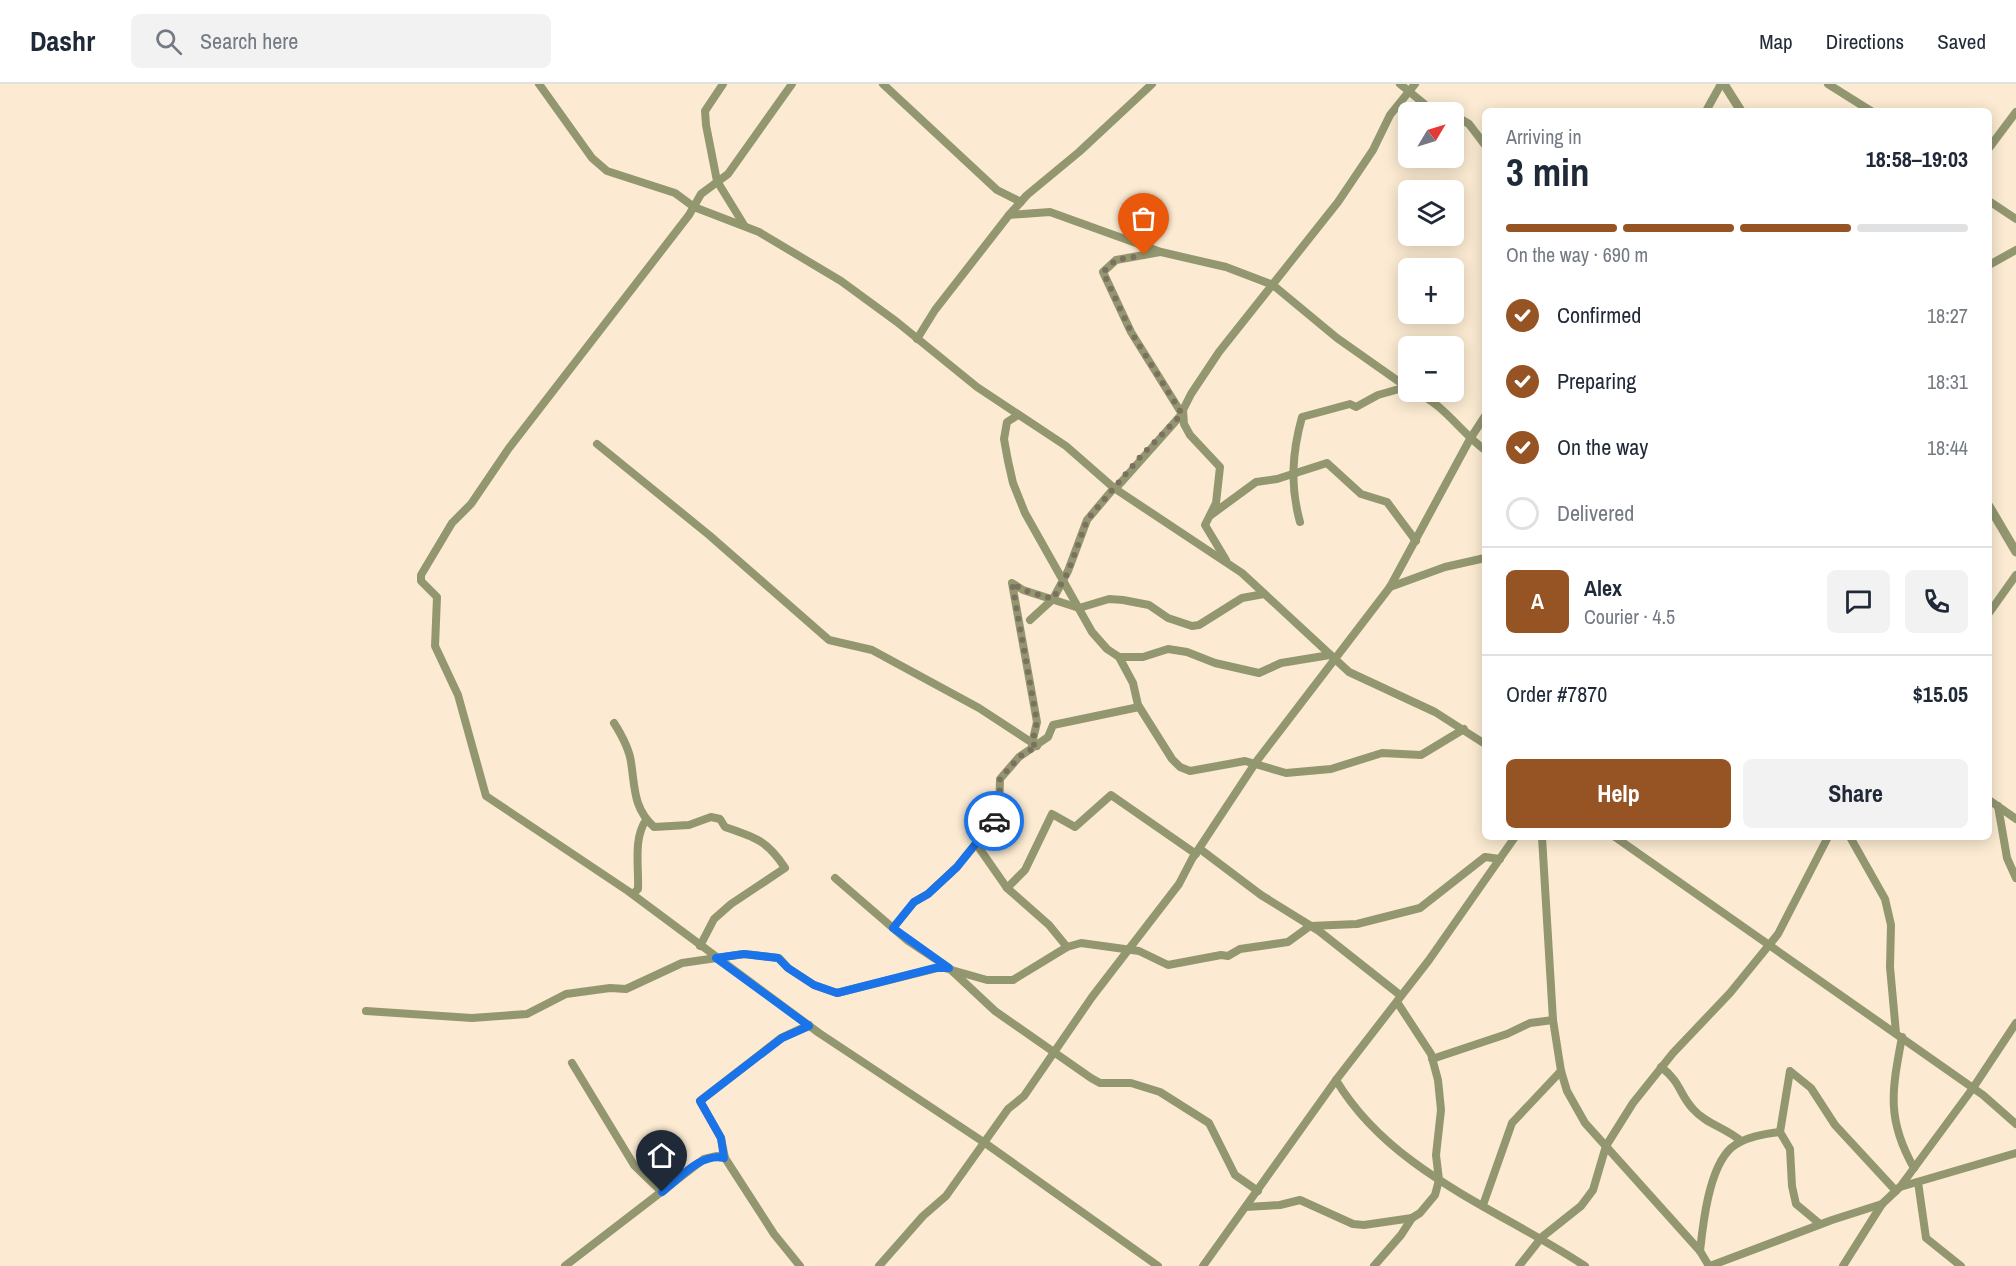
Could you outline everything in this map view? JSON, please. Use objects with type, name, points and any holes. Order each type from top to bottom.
[{"type":"street","points":[[539,84],[576,138],[599,164],[620,177],[675,193],[694,207],[778,242],[841,281],[1018,416],[1066,446],[1115,488],[1210,554],[1227,562],[1349,672],[1435,712],[1482,742]]},
{"type":"street","points":[[723,84],[705,111],[717,181],[745,227]]},
{"type":"street","points":[[792,84],[739,160],[728,174],[701,195],[509,448],[471,504],[452,523],[421,575],[421,581],[437,597],[435,646],[458,695],[482,791],[492,801],[633,894],[809,1026],[894,1085],[985,1143],[1158,1266]]},
{"type":"street","points":[[883,84],[997,190],[1021,201]]},
{"type":"street","points":[[917,339],[935,310],[1021,201],[1079,152],[1152,84]]},
{"type":"street","points":[[1400,84],[1412,88],[1424,102]]},
{"type":"street","points":[[1708,108],[1723,84],[1739,108]]},
{"type":"street","points":[[1828,84],[1866,108]]},
{"type":"street","points":[[1030,620],[1053,599],[1064,579],[1087,520],[1182,414],[1201,378],[1359,174],[1390,115],[1412,88]]},
{"type":"street","points":[[1992,144],[2016,112]]},
{"type":"street","points":[[1464,121],[1482,141]]},
{"type":"street","points":[[1992,203],[2016,219]]},
{"type":"street","points":[[1009,215],[1050,213],[1161,252],[1226,267],[1273,285],[1337,338],[1398,382]]},
{"type":"street","points":[[1992,263],[2016,250]]},
{"type":"street","points":[[1161,252],[1116,260],[1103,272],[1131,332],[1182,414],[1190,435],[1220,468],[1216,503],[1207,518],[1206,528],[1227,562]]},
{"type":"street","points":[[1300,522],[1294,500],[1293,448],[1302,417],[1350,404],[1356,406],[1378,395],[1398,390]]},
{"type":"street","points":[[1433,402],[1482,448]]},
{"type":"street","points":[[1018,416],[1007,422],[1004,439],[1013,483],[1025,513],[1092,632],[1119,657],[1133,683],[1139,707],[1172,759],[1184,770],[1245,761],[1256,762],[1271,770],[1286,773],[1331,769],[1382,753],[1421,755],[1464,729]]},
{"type":"street","points":[[879,1266],[923,1216],[946,1196],[1008,1109],[1024,1096],[1126,950],[1179,884],[1256,762],[1332,657],[1390,587],[1482,421]]},
{"type":"street","points":[[597,444],[709,535],[829,640],[872,650],[979,708],[1035,745]]},
{"type":"street","points":[[1207,518],[1256,482],[1293,474],[1323,463],[1330,465],[1361,494],[1387,502],[1416,541]]},
{"type":"street","points":[[1992,511],[2015,550]]},
{"type":"street","points":[[1390,587],[1444,567],[1482,559]]},
{"type":"street","points":[[1992,608],[2016,575]]},
{"type":"street","points":[[1035,745],[1037,722],[1012,583],[1023,590],[1079,608],[1109,598],[1149,605],[1168,618],[1192,626],[1199,625],[1242,598],[1264,594]]},
{"type":"street","points":[[1119,657],[1143,657],[1168,649],[1177,650],[1215,663],[1259,673],[1281,663],[1332,657]]},
{"type":"street","points":[[893,928],[914,902],[928,894],[977,845],[999,815],[1000,779],[1019,757],[1048,737],[1053,725],[1139,707]]},
{"type":"street","points":[[614,723],[631,760],[633,792],[646,820],[654,827],[689,825],[711,817],[720,819],[725,827],[761,840],[775,851],[785,868],[731,904],[714,919],[700,946]]},
{"type":"street","points":[[1007,888],[1025,870],[1052,814],[1075,827],[1111,795],[1310,926],[1398,998],[1432,1059],[1441,1110],[1436,1155],[1439,1180],[1435,1195],[1420,1213],[1412,1218],[1356,1225],[1300,1200],[1280,1205],[1246,1207]]},
{"type":"street","points":[[1992,802],[2016,819]]},
{"type":"street","points":[[1998,806],[2007,858],[2016,878]]},
{"type":"street","points":[[633,894],[638,889],[637,854],[646,820]]},
{"type":"street","points":[[1203,1266],[1336,1080],[1429,960],[1513,840]]},
{"type":"street","points":[[1542,840],[1553,1020],[1561,1071],[1567,1091],[1585,1123],[1700,1251],[1709,1266],[1820,1224],[1882,1204]]},
{"type":"street","points":[[1519,1266],[1542,1238],[1581,1206],[1593,1190],[1606,1146],[1633,1103],[1661,1067],[1770,945],[1808,880],[1827,840]]},
{"type":"street","points":[[1852,840],[1885,898],[1891,925],[1890,968],[1899,1035],[1892,1101],[1902,1148],[1914,1168]]},
{"type":"street","points":[[1626,841],[1973,1088],[2016,1124]]},
{"type":"street","points":[[977,845],[1007,888],[1049,925],[1067,947]]},
{"type":"street","points":[[366,1011],[462,1018],[527,1014],[566,994],[610,988],[626,989],[682,963],[744,954],[778,958],[788,968],[814,985],[837,993],[935,968],[949,968],[987,980],[1006,981],[1022,976],[1067,947],[1092,943],[1145,953],[1162,964],[1177,965],[1221,955],[1228,956],[1240,949],[1288,942],[1310,926],[1357,924],[1420,908],[1485,857],[1500,859]]},
{"type":"street","points":[[835,878],[893,928],[949,968],[995,1011],[1096,1082],[1131,1083],[1145,1087],[1171,1098],[1209,1123],[1235,1175],[1258,1191]]},
{"type":"street","points":[[1432,1059],[1507,1034],[1530,1023],[1553,1020]]},
{"type":"street","points":[[1847,1264],[1882,1204],[1898,1189],[1914,1168],[1973,1088],[2016,1023]]},
{"type":"street","points":[[800,1266],[774,1234],[724,1158],[721,1138],[700,1101],[782,1038],[809,1026]]},
{"type":"street","points":[[572,1063],[634,1165],[662,1192]]},
{"type":"street","points":[[1661,1067],[1678,1083],[1692,1108],[1707,1121],[1728,1130],[1741,1142]]},
{"type":"street","points":[[1483,1205],[1512,1123],[1561,1071]]},
{"type":"street","points":[[1820,1224],[1796,1204],[1790,1149],[1780,1132],[1790,1071],[1811,1088],[1835,1125],[1898,1189]]},
{"type":"street","points":[[1336,1080],[1359,1115],[1386,1143],[1439,1180],[1542,1238],[1574,1262],[1585,1266]]},
{"type":"street","points":[[1700,1251],[1705,1209],[1718,1167],[1730,1149],[1741,1142],[1780,1132]]},
{"type":"street","points":[[1898,1189],[2016,1153]]},
{"type":"street","points":[[565,1266],[704,1159],[717,1156],[724,1158]]},
{"type":"street","points":[[1918,1182],[1926,1238],[1961,1266]]},
{"type":"street","points":[[1374,1266],[1401,1235],[1412,1218]]},
{"type":"way so far","points":[[994,821],[999,815],[1000,779],[1019,757],[1037,746],[1032,744],[1037,722],[1021,645],[1012,583],[1023,590],[1053,599],[1068,572],[1087,520],[1142,455],[1182,414],[1160,375],[1131,332],[1119,303],[1104,278],[1103,272],[1116,260],[1127,256],[1144,255]]},
{"type":"route","points":[[662,1192],[704,1159],[717,1156],[724,1158],[721,1138],[700,1101],[782,1038],[797,1029],[809,1026],[716,958],[744,954],[778,958],[788,968],[820,989],[837,993],[935,968],[949,968],[908,941],[893,928],[914,902],[928,894],[957,867],[994,821]]}]
